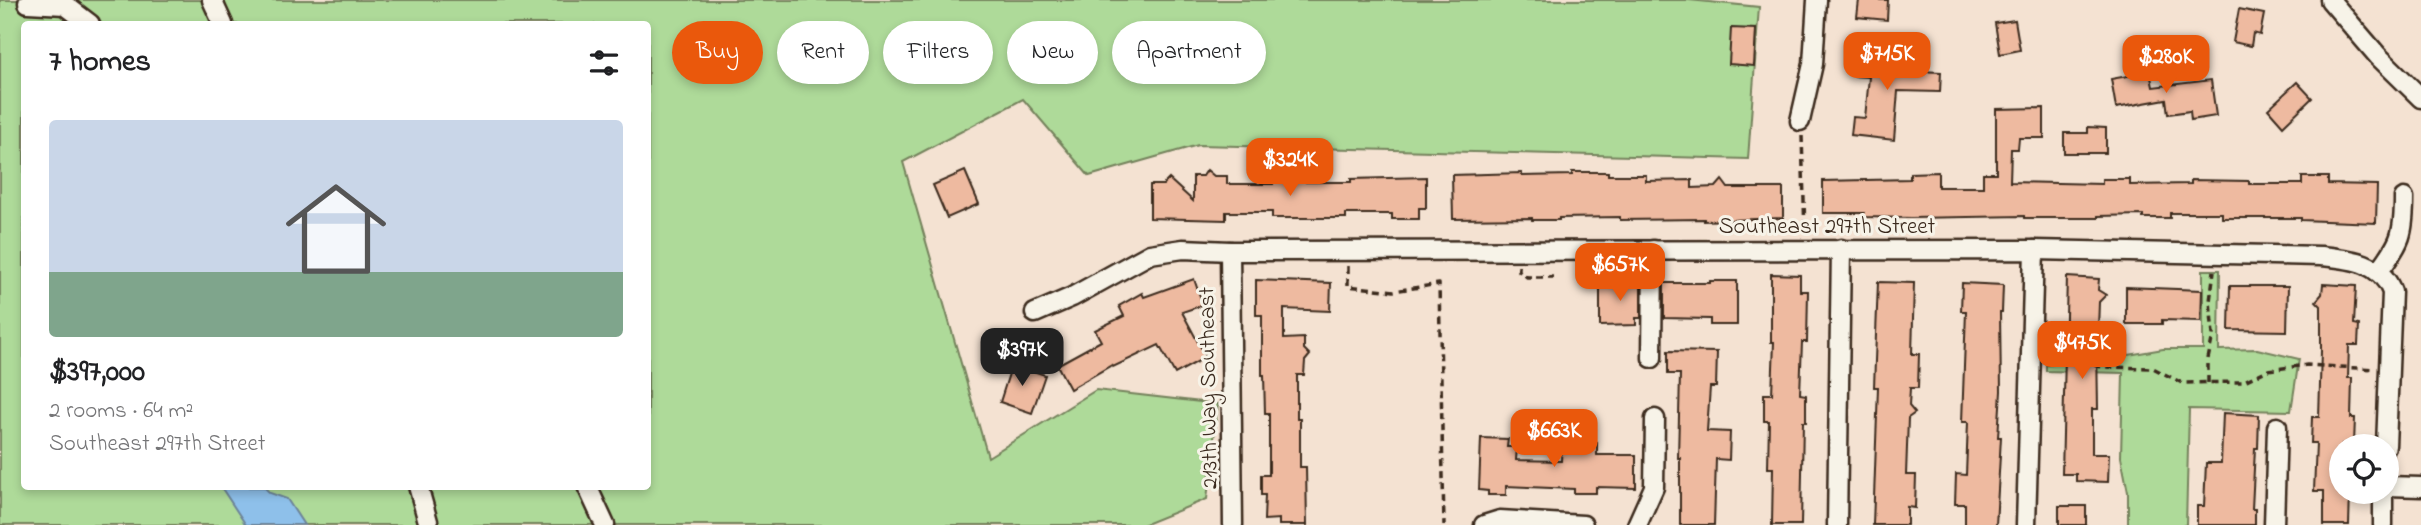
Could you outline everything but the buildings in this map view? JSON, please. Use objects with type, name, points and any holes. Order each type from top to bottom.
[{"type":"street","points":[[39,0],[28,3],[65,5],[86,21]]},
{"type":"street","points":[[212,0],[222,21]]},
{"type":"street","points":[[1800,121],[1813,64],[1817,0]]},
{"type":"street","points":[[2329,0],[2378,56],[2421,98]]},
{"type":"street","points":[[2386,434],[2392,292],[2388,280],[2379,271],[2395,251],[2404,229],[2404,198]]},
{"type":"street","name":"Southeast 297th Street","points":[[1035,313],[1072,297],[1150,254],[1183,249],[1841,249],[2296,254],[2340,258],[2364,263],[2379,271]]},
{"type":"street","points":[[1837,525],[1841,249]]},
{"type":"street","points":[[1652,358],[1653,250]]},
{"type":"street","points":[[2026,525],[2034,250]]},
{"type":"street","name":"213th Way Southeast","points":[[1230,251],[1233,525]]},
{"type":"street","points":[[1637,525],[1654,487],[1655,419]]},
{"type":"street","points":[[2274,525],[2277,427]]},
{"type":"street","points":[[2399,486],[2421,487]]},
{"type":"street","points":[[419,490],[429,525]]},
{"type":"street","points":[[589,490],[606,525]]},
{"type":"street","points":[[2383,504],[2383,525]]},
{"type":"street","points":[[1484,525],[1500,520],[1583,525]]},
{"type":"path","points":[[1800,121],[1804,152],[1806,250]]},
{"type":"path","points":[[1349,250],[1348,286],[1394,291],[1439,284],[1444,525]]},
{"type":"path","points":[[1518,250],[1519,271],[1527,277],[1553,277]]},
{"type":"path","points":[[2208,383],[2208,359],[2213,335],[2210,301],[2214,253]]},
{"type":"path","points":[[2031,364],[2074,361],[2102,367],[2146,367],[2161,372],[2178,383],[2242,382],[2268,370],[2308,365],[2389,370]]},
{"type":"green space","points":[[0,0],[1689,0],[1759,7],[1748,159],[1198,145],[1089,176],[1023,99],[903,162],[988,457],[1096,390],[1218,404],[1207,499],[1143,525],[0,525]]},
{"type":"green space","points":[[2203,270],[2220,270],[2219,350],[2257,349],[2299,359],[2291,411],[2189,409],[2186,525],[2128,525],[2128,492],[2121,457],[2123,373],[2046,371],[2046,355],[2123,356],[2163,349],[2203,349]]},
{"type":"water","points":[[223,490],[267,490],[287,499],[304,525],[246,525]]}]
